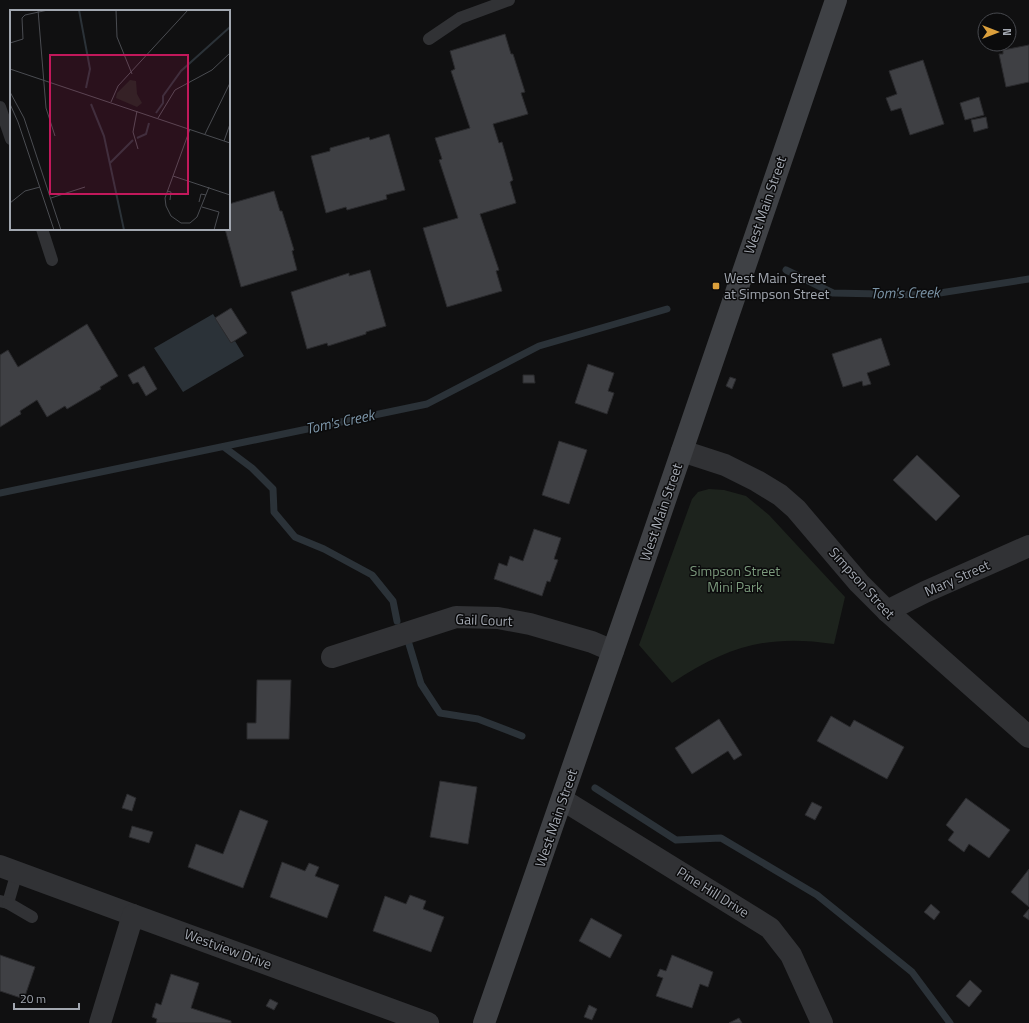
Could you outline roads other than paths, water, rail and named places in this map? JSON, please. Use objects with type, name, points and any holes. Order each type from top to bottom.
[{"type":"main road","name":"West Main Street","points":[[484,1023],[563,800],[750,248],[836,0]]},
{"type":"street","name":"Simpson Street","points":[[682,451],[725,466],[757,481],[780,495],[796,508],[859,583],[887,611],[1029,737]]},
{"type":"street","name":"Mary Street","points":[[887,611],[925,592],[1029,546]]},
{"type":"street","name":"Gail Court","points":[[332,657],[456,617],[498,618],[530,624],[592,642],[613,651]]},
{"type":"street","name":"Pine Hill Drive","points":[[563,800],[770,928],[791,955],[822,1023]]},
{"type":"street","name":"Westview Drive","points":[[9,869],[428,1023]]},
{"type":"street","points":[[100,1023],[133,915]]},
{"type":"lane","points":[[429,39],[460,18],[508,0]]},
{"type":"lane","points":[[0,107],[10,136]]},
{"type":"lane","points":[[42,230],[52,260]]},
{"type":"lane","points":[[9,869],[4,902],[32,917]]},
{"type":"waterway","name":"Tom's Creek","points":[[786,270],[833,293],[927,295],[1029,279]]},
{"type":"waterway","name":"Tom's Creek","points":[[0,493],[427,404],[539,346],[667,309]]},
{"type":"waterway","points":[[224,447],[252,468],[273,489],[274,512],[295,537],[324,549],[372,575],[393,601],[397,621]]},
{"type":"waterway","points":[[409,644],[421,684],[440,713],[478,719],[522,736]]},
{"type":"waterway","points":[[595,788],[676,840],[721,838],[817,895],[912,972],[950,1023]]},
{"type":"place","name":"West Main Street at Simpson Street","points":[[716,286]]},
{"type":"park label","name":"Simpson Street Mini Park","points":[[735,580]]}]
